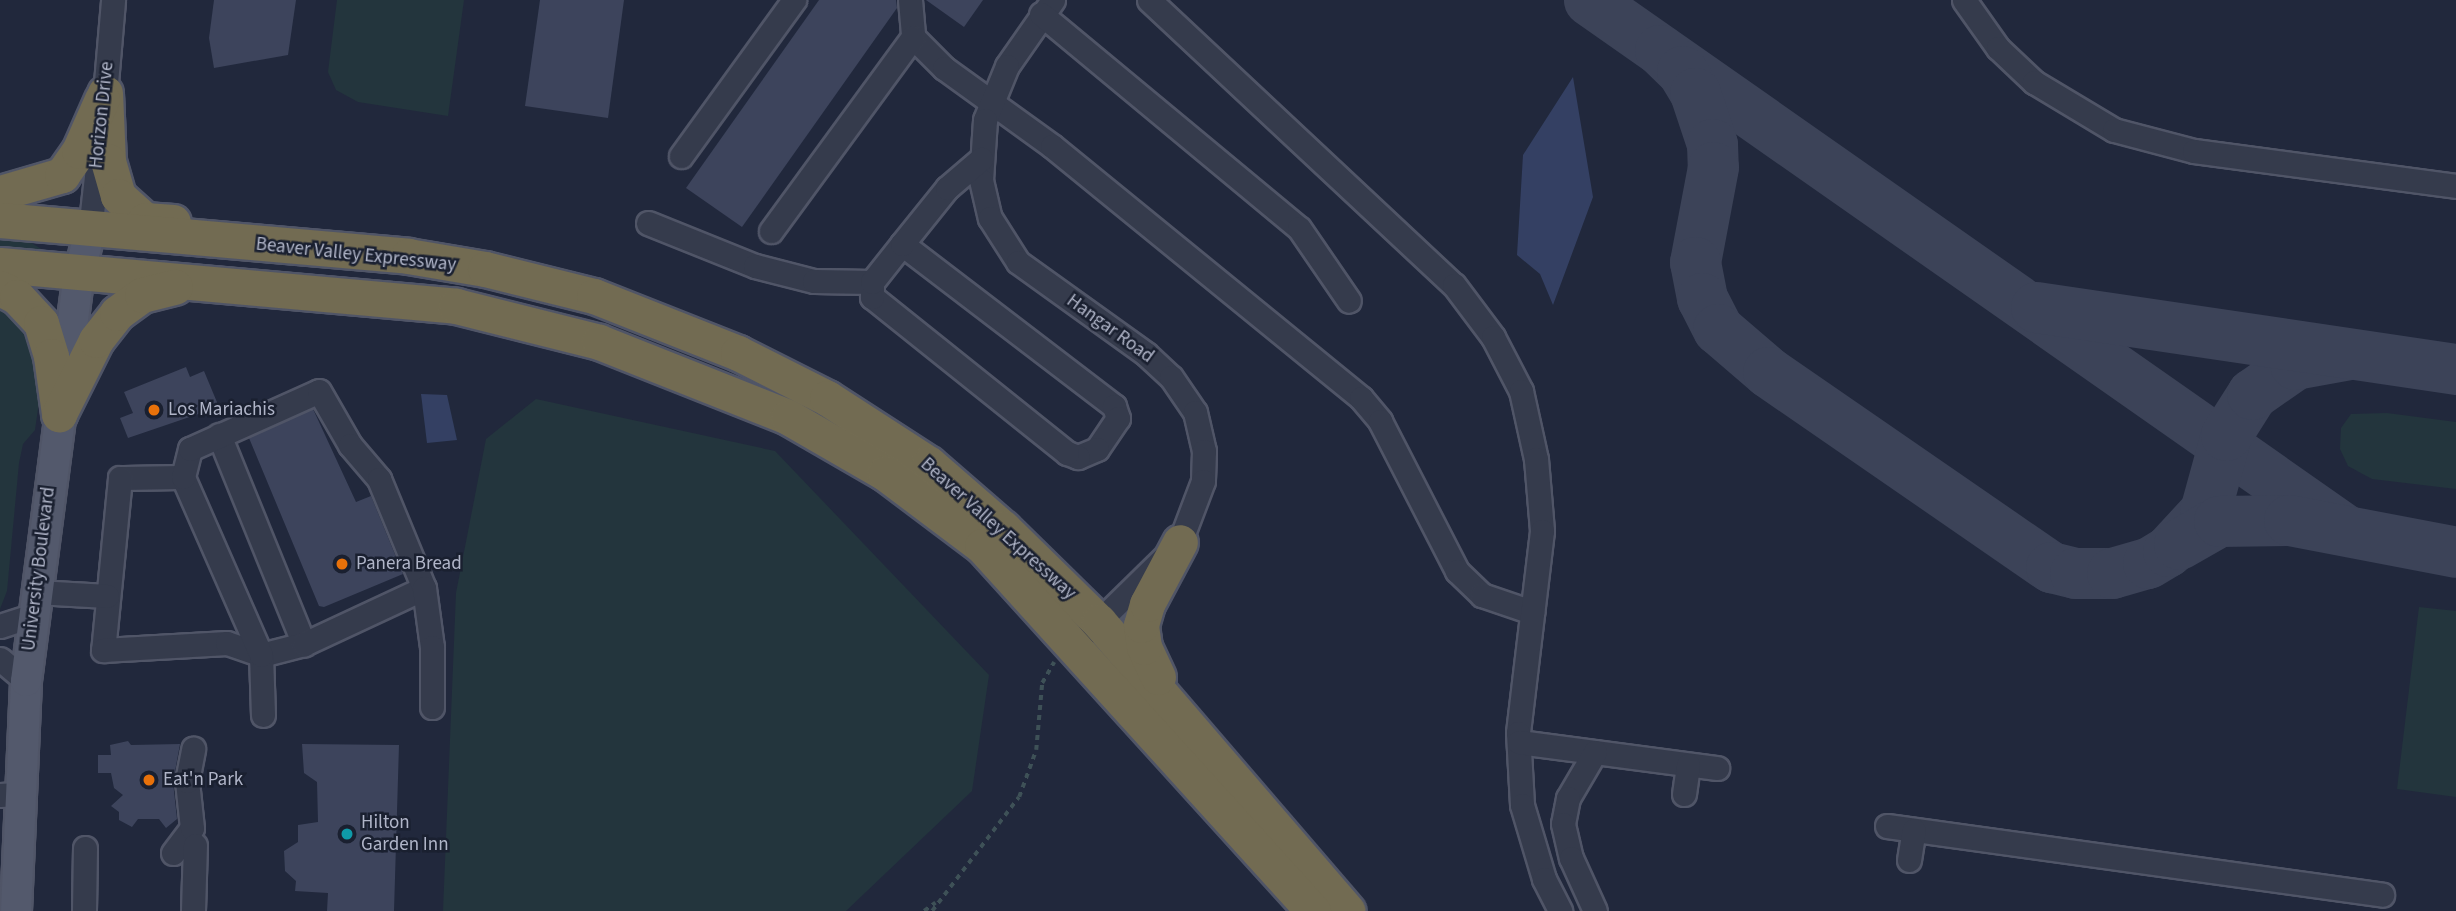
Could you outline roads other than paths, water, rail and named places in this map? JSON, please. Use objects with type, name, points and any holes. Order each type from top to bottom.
[{"type":"highway","points":[[0,193],[62,174],[79,151],[105,93]]},
{"type":"highway","points":[[105,93],[112,184],[126,207],[145,220],[268,230],[285,247]]},
{"type":"highway","name":"Beaver Valley Expressway","points":[[0,220],[90,231],[408,256],[539,280],[623,305],[738,353],[827,398],[929,464],[1087,634],[1312,911]]},
{"type":"highway","name":"Beaver Valley Expressway","points":[[0,265],[79,275],[401,298],[528,322],[650,360],[788,417],[885,473],[982,546],[1168,699],[1348,911]]},
{"type":"highway","points":[[59,414],[96,341],[117,313],[155,290],[216,283]]},
{"type":"highway","points":[[0,288],[17,298],[41,324],[51,356],[59,414]]},
{"type":"highway","points":[[1168,699],[1144,647],[1141,625],[1147,604],[1180,542]]},
{"type":"main road","name":"University Boulevard","points":[[10,906],[9,795],[59,414],[79,275],[90,231]]},
{"type":"street","name":"Horizon Drive","points":[[90,231],[113,0]]},
{"type":"street","points":[[681,156],[794,0]]},
{"type":"street","points":[[771,231],[913,37],[910,0]]},
{"type":"street","points":[[1149,0],[1454,285],[1493,337],[1521,391],[1536,459],[1542,531],[1519,742],[1522,805],[1544,879],[1560,911]]},
{"type":"street","points":[[1964,0],[1998,48],[2034,82],[2114,130],[2194,152],[2456,186]]},
{"type":"street","points":[[1047,7],[1299,228],[1349,301]]},
{"type":"street","name":"Hangar Road","points":[[1047,7],[1007,66],[991,104],[981,159],[990,218],[1018,262],[1159,364],[1189,399],[1200,426],[1204,467],[1193,514],[1180,542],[1087,634]]},
{"type":"street","points":[[913,37],[991,104],[1052,146],[1361,398],[1380,421],[1458,571],[1482,595],[1532,612]]},
{"type":"street","points":[[902,244],[1114,406],[1118,418],[1097,449],[1078,457],[1068,453],[880,307],[872,297],[872,282],[902,244],[947,188],[981,159]]},
{"type":"street","points":[[648,223],[755,266],[814,281],[872,282]]},
{"type":"street","points":[[263,715],[261,655],[184,477],[191,449],[318,391],[351,445],[379,479],[424,588],[432,647],[432,708]]},
{"type":"street","points":[[219,435],[304,644]]},
{"type":"street","points":[[184,477],[120,478],[103,650],[227,643],[261,655],[304,644],[424,588]]},
{"type":"street","points":[[0,626],[35,603],[107,596]]},
{"type":"street","points":[[0,659],[26,681]]},
{"type":"street","points":[[1519,742],[1717,768]]},
{"type":"street","points":[[192,911],[184,849],[192,828],[187,790],[193,749]]},
{"type":"street","points":[[1595,752],[1575,782],[1563,824],[1571,859],[1595,911]]},
{"type":"street","points":[[1684,794],[1688,765]]},
{"type":"street","points":[[1887,826],[2382,895]]},
{"type":"street","points":[[1909,860],[1914,830]]},
{"type":"street","points":[[84,911],[85,848]]},
{"type":"water","points":[[1573,77],[1593,197],[1553,305],[1540,274],[1517,255],[1523,155]]},
{"type":"water","points":[[421,394],[447,395],[457,440],[427,443]]},
{"type":"place","name":"Los Mariachis","points":[[154,410]]},
{"type":"place","name":"Panera Bread","points":[[342,564]]},
{"type":"place","name":"Eat'n Park","points":[[149,780]]},
{"type":"place","name":"Hilton Garden Inn","points":[[347,834]]}]
